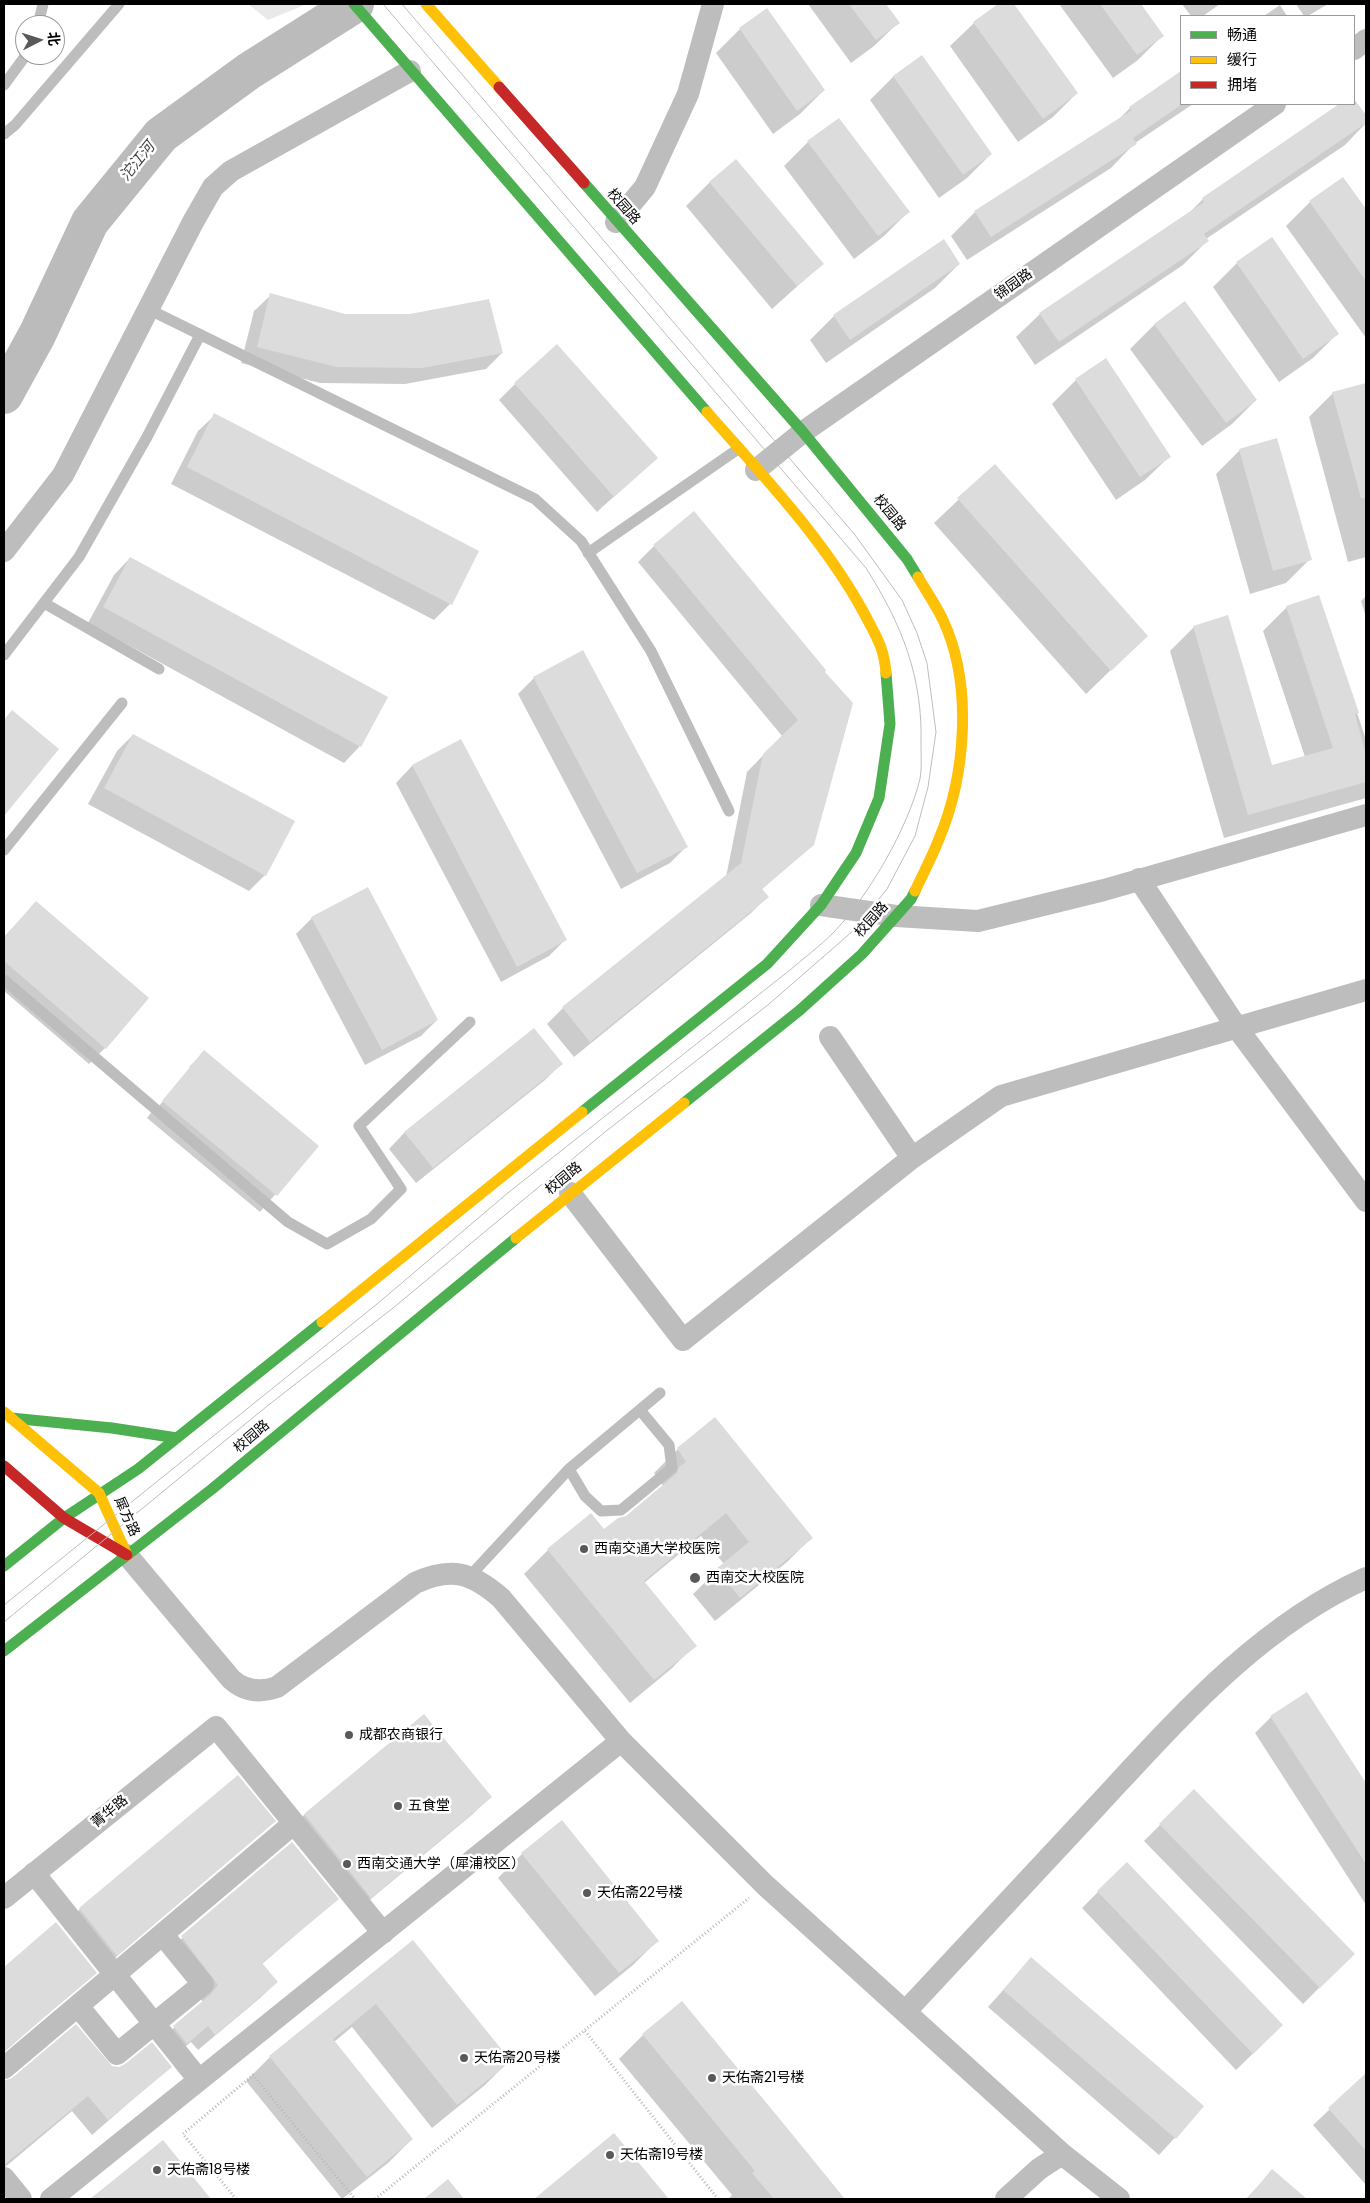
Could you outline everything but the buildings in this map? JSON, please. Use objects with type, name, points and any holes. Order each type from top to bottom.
[{"type":"street","points":[[4,1566],[64,1518],[138,1468],[177,1438],[767,964],[821,905],[856,853],[879,798],[890,724],[884,652],[848,584],[809,529],[410,72],[354,4]]},
{"type":"street","name":"校园路","points":[[4,1651],[212,1489],[570,1193],[800,1010],[862,954],[911,899],[940,838],[955,787],[963,720],[960,674],[943,620],[907,559],[803,432],[616,222],[426,4]]},
{"type":"street","points":[[616,222],[645,188],[688,94],[714,4]]},
{"type":"street","points":[[1355,48],[1366,40]]},
{"type":"street","points":[[4,551],[63,475],[213,187],[231,170],[410,72]]},
{"type":"street","name":"锦园路","points":[[756,470],[803,432],[1274,105]]},
{"type":"street","points":[[821,905],[896,916],[978,922],[1104,890],[1366,815]]},
{"type":"street","points":[[1140,879],[1237,1028],[1366,1200]]},
{"type":"street","points":[[570,1193],[683,1340],[912,1158],[1001,1096],[1366,990]]},
{"type":"street","points":[[830,1037],[912,1158]]},
{"type":"street","points":[[7,1415],[177,1438]]},
{"type":"street","name":"犀方路","points":[[7,1415],[99,1494],[127,1555]]},
{"type":"street","name":"犀方路","points":[[4,1466],[64,1518],[127,1555]]},
{"type":"street","points":[[127,1555],[231,1679],[252,1690],[269,1690],[277,1687],[415,1583],[435,1576],[470,1576],[501,1598],[621,1741],[765,1885],[1062,2154],[1120,2199]]},
{"type":"street","points":[[905,2012],[1176,1721],[1269,1636],[1312,1606],[1366,1578]]},
{"type":"street","name":"菁华路","points":[[4,1898],[216,1727],[294,1824]]},
{"type":"street","points":[[51,2199],[621,1741]]},
{"type":"street","points":[[4,2068],[294,1824],[382,1933]]},
{"type":"street","points":[[34,1873],[199,2080]]},
{"type":"street","points":[[78,2006],[117,2054],[203,1984],[163,1935]]},
{"type":"street","points":[[1006,2199],[1038,2169],[1062,2154]]},
{"type":"street","points":[[4,2178],[21,2199]]},
{"type":"lane","points":[[4,134],[28,110],[119,4]]},
{"type":"lane","points":[[4,85],[19,65]]},
{"type":"lane","points":[[148,309],[535,499],[580,541],[651,651],[729,811]]},
{"type":"lane","points":[[4,655],[79,557],[200,335]]},
{"type":"lane","points":[[588,553],[738,449]]},
{"type":"lane","points":[[44,603],[158,669]]},
{"type":"lane","points":[[4,850],[122,703]]},
{"type":"lane","points":[[4,980],[288,1222],[327,1244],[371,1219],[400,1189],[359,1126],[470,1022]]},
{"type":"lane","points":[[470,1576],[569,1468],[660,1393]]},
{"type":"lane","points":[[569,1468],[585,1496],[601,1511],[621,1510],[672,1468],[669,1445],[640,1410]]},
{"type":"path","points":[[375,2199],[765,1885]]},
{"type":"path","points":[[584,2031],[718,2199]]},
{"type":"path","points":[[236,2199],[182,2134],[253,2076],[354,2199]]},
{"type":"shaded area","points":[[248,4],[307,4],[268,20]]},
{"type":"waterway","name":"沱江河","points":[[4,395],[37,335],[90,222],[161,135],[249,71],[355,4]]},
{"type":"tram line","points":[[4,1605],[377,1304],[509,1192],[823,943],[860,901],[885,861],[906,819],[920,779],[921,720],[914,674],[900,631],[866,568],[383,4]]},
{"type":"tram line","points":[[4,1622],[266,1407],[393,1308],[605,1132],[769,1004],[854,930],[887,889],[915,836],[928,787],[936,732],[927,663],[917,633],[902,600],[855,535],[402,4]]},
{"type":"traffic: fast","points":[[354,4],[707,412]]},
{"type":"traffic: fast","points":[[584,183],[803,432],[907,559],[918,577]]},
{"type":"traffic: fast","points":[[582,1112],[767,964],[821,905],[856,853],[879,798],[890,724],[886,673]]},
{"type":"traffic: fast","points":[[684,1103],[800,1010],[862,954],[911,899],[915,891]]},
{"type":"traffic: fast","points":[[4,1651],[212,1489],[516,1238]]},
{"type":"traffic: fast","points":[[4,1566],[64,1518],[138,1469],[322,1322]]},
{"type":"traffic: fast","points":[[11,1418],[112,1428],[177,1438]]},
{"type":"traffic: slow","points":[[426,4],[499,87]]},
{"type":"traffic: slow","points":[[707,412],[791,508],[848,585],[876,635],[886,673]]},
{"type":"traffic: slow","points":[[915,891],[936,846],[948,814],[960,758],[962,730],[959,672],[953,645],[940,614],[918,577]]},
{"type":"traffic: slow","points":[[516,1238],[684,1103]]},
{"type":"traffic: slow","points":[[322,1322],[582,1112]]},
{"type":"traffic: slow","points":[[4,1412],[99,1493],[127,1555]]},
{"type":"traffic: jam","points":[[499,87],[584,183]]},
{"type":"traffic: jam","points":[[4,1466],[64,1518],[127,1555]]},
{"type":"place","name":"西南交通大学校医院","points":[[584,1549]]},
{"type":"place","name":"西南交大校医院","points":[[695,1578]]},
{"type":"place","name":"成都农商银行","points":[[349,1735]]},
{"type":"place","name":"五食堂","points":[[398,1806]]},
{"type":"place","name":"西南交通大学（犀浦校区）","points":[[347,1864]]},
{"type":"place","name":"天佑斋22号楼","points":[[587,1893]]},
{"type":"place","name":"天佑斋20号楼","points":[[464,2058]]},
{"type":"place","name":"天佑斋21号楼","points":[[712,2078]]},
{"type":"place","name":"天佑斋19号楼","points":[[610,2155]]},
{"type":"place","name":"天佑斋18号楼","points":[[157,2170]]}]
